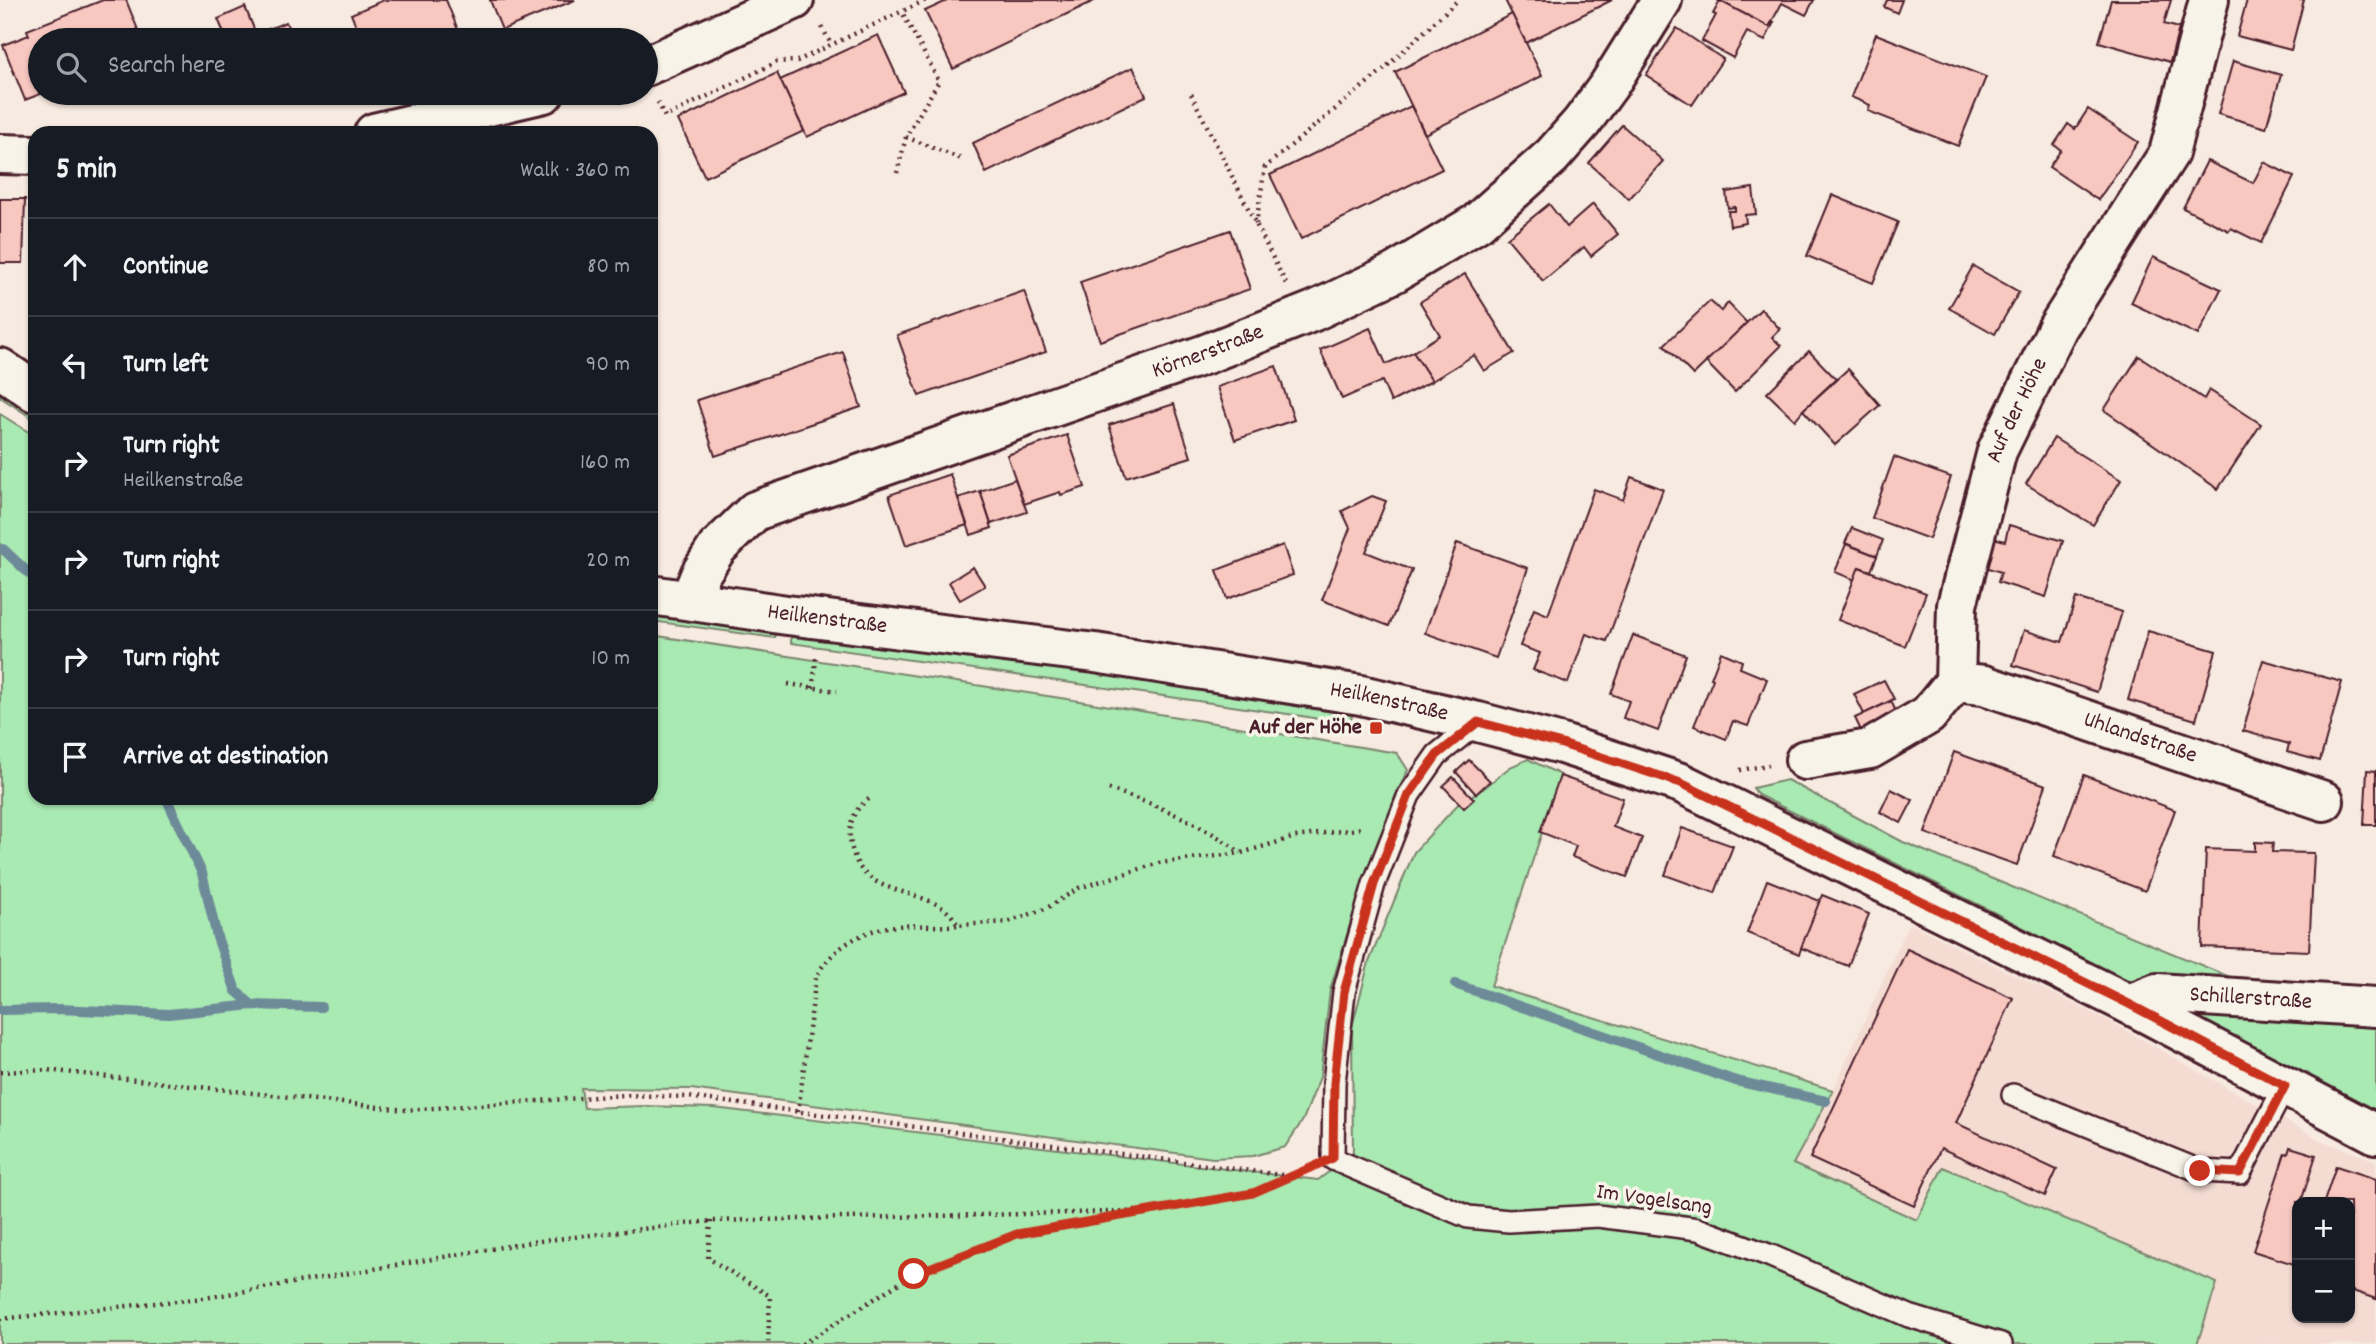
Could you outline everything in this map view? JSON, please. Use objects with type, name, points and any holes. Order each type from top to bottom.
[{"type":"street","points":[[658,78],[794,0]]},
{"type":"street","name":"Körnerstraße","points":[[690,600],[701,573],[717,548],[755,511],[1206,354],[1300,317],[1394,273],[1477,223],[1552,156],[1582,122],[1609,85],[1662,0]]},
{"type":"street","name":"Auf der Höhe","points":[[1955,682],[1956,606],[1997,451],[2058,327],[2169,153],[2208,0]]},
{"type":"street","points":[[404,126],[493,105]]},
{"type":"street","points":[[0,154],[28,155]]},
{"type":"street","points":[[0,368],[28,387]]},
{"type":"street","name":"Heilkenstraße","points":[[658,596],[787,615],[1095,653],[1361,695],[1562,744],[1681,783],[2129,1004],[2376,1134]]},
{"type":"street","points":[[1805,760],[1870,749],[1928,715],[1955,682]]},
{"type":"street","name":"Uhlandstraße","points":[[1955,682],[1984,685],[2324,802]]},
{"type":"street","name":"Schillerstraße","points":[[2129,1004],[2157,993],[2376,1007]]},
{"type":"lane","points":[[1333,1158],[1334,1083],[1344,992],[1374,884],[1409,795],[1437,755],[1478,722]]},
{"type":"lane","points":[[2013,1096],[2200,1171],[2240,1173],[2285,1086]]},
{"type":"lane","name":"Im Vogelsang","points":[[1333,1158],[1468,1217],[1509,1221],[1598,1216],[1698,1229],[1772,1255],[1909,1316],[2001,1344]]},
{"type":"path","points":[[658,100],[665,117],[777,62],[797,61],[926,0]]},
{"type":"path","points":[[1256,224],[1265,167],[1384,70],[1458,0]]},
{"type":"path","points":[[897,173],[906,138],[939,81],[902,12]]},
{"type":"path","points":[[1191,94],[1292,295],[1300,317]]},
{"type":"path","points":[[906,138],[964,160]]},
{"type":"path","points":[[813,688],[817,653]]},
{"type":"path","points":[[788,684],[837,691]]},
{"type":"path","points":[[1109,789],[1152,804],[1203,827],[1241,853]]},
{"type":"path","points":[[869,799],[860,805],[852,818],[850,830],[850,842],[859,867],[868,877],[885,886],[929,901],[947,911],[958,925]]},
{"type":"path","points":[[797,1112],[816,977],[823,964],[854,939],[894,926],[940,928],[1008,922],[1045,909],[1079,888],[1159,863],[1241,853],[1296,837],[1396,824]]},
{"type":"path","points":[[0,1072],[47,1070],[406,1110],[625,1095],[688,1097],[1290,1176]]},
{"type":"path","points":[[802,1344],[914,1274],[1017,1234],[1253,1193],[1333,1158]]},
{"type":"path","points":[[0,1319],[205,1298],[531,1242],[711,1221],[1158,1211]]},
{"type":"path","points":[[711,1221],[708,1258],[770,1296],[768,1344]]},
{"type":"shaded area","points":[[1909,923],[2111,1022],[2320,1140],[2376,1161],[2376,1344],[2197,1344],[2216,1283],[1944,1167],[1917,1220],[1793,1164],[1833,1090]]},
{"type":"green space","points":[[0,385],[28,403],[28,415],[0,397]]},
{"type":"green space","points":[[0,414],[28,432],[28,805],[658,805],[658,636],[1397,753],[1408,770],[1395,797],[1386,833],[1361,889],[1330,990],[1320,1077],[1303,1120],[1285,1147],[1253,1156],[1213,1158],[691,1089],[581,1088],[584,1108],[714,1108],[1318,1180],[1353,1154],[1352,1027],[1369,962],[1414,852],[1458,804],[1483,789],[1510,767],[1528,759],[1561,775],[1491,986],[1833,1090],[1793,1164],[1917,1220],[1943,1167],[2217,1283],[2197,1344],[0,1344]]},
{"type":"green space","points":[[658,612],[777,628],[775,638],[658,622]]},
{"type":"green space","points":[[791,631],[1047,665],[1352,715],[1350,726],[1308,717],[791,643]]},
{"type":"green space","points":[[1787,780],[1903,842],[2276,996],[2376,1014],[2376,1114],[2125,980],[1758,795],[1753,788]]},
{"type":"building","points":[[103,0],[126,0],[137,28],[32,28]]},
{"type":"building","points":[[384,0],[446,0],[457,28],[357,28],[351,14]]},
{"type":"building","points":[[490,0],[575,0],[507,28],[501,28]]},
{"type":"building","points":[[949,0],[1096,0],[953,69],[925,11]]},
{"type":"building","points":[[1505,0],[1612,0],[1526,43]]},
{"type":"building","points":[[1717,0],[1814,0],[1806,15],[1782,3],[1769,27]]},
{"type":"building","points":[[1887,0],[1902,0],[1897,13],[1884,7]]},
{"type":"building","points":[[2111,0],[2171,0],[2164,24],[2179,28],[2170,62],[2099,42]]},
{"type":"building","points":[[2247,0],[2304,0],[2291,50],[2237,36]]},
{"type":"building","points":[[1720,1],[1769,27],[1774,22],[1765,41],[1747,32],[1733,58],[1702,41]]},
{"type":"building","points":[[245,7],[254,28],[222,28],[218,19]]},
{"type":"building","points":[[1512,14],[1542,76],[1425,134],[1395,72]]},
{"type":"building","points":[[286,22],[288,28],[271,28]]},
{"type":"building","points":[[1677,28],[1723,59],[1692,105],[1646,75]]},
{"type":"building","points":[[1876,34],[1986,77],[1958,146],[1868,111],[1870,105],[1851,97]]},
{"type":"building","points":[[28,35],[28,99],[25,100],[3,45]]},
{"type":"building","points":[[878,35],[904,92],[807,137],[780,80]]},
{"type":"building","points":[[2233,61],[2281,75],[2266,128],[2218,114]]},
{"type":"building","points":[[1133,67],[1146,96],[986,173],[973,143]]},
{"type":"building","points":[[777,73],[804,131],[705,177],[678,120]]},
{"type":"building","points":[[1411,106],[1442,169],[1301,239],[1270,175]]},
{"type":"building","points":[[2088,109],[2138,142],[2098,200],[2049,167],[2061,150],[2054,145],[2068,124],[2075,129]]},
{"type":"building","points":[[1622,125],[1663,161],[1629,199],[1589,163]]},
{"type":"building","points":[[2207,161],[2253,183],[2264,162],[2294,177],[2261,243],[2231,228],[2229,231],[2183,208]]},
{"type":"building","points":[[1753,188],[1756,214],[1745,215],[1746,223],[1730,226],[1728,211],[1735,211],[1735,207],[1728,208],[1726,192]]},
{"type":"building","points":[[1832,195],[1898,222],[1873,283],[1807,256]]},
{"type":"building","points":[[0,199],[25,199],[23,263],[0,263]]},
{"type":"building","points":[[1549,204],[1567,227],[1593,204],[1618,234],[1591,256],[1584,247],[1543,281],[1507,238]]},
{"type":"building","points":[[1230,230],[1250,289],[1100,341],[1080,282]]},
{"type":"building","points":[[2153,257],[2221,289],[2198,335],[2131,303]]},
{"type":"building","points":[[1973,266],[2019,292],[1995,334],[1949,308]]},
{"type":"building","points":[[1465,274],[1514,353],[1484,371],[1474,355],[1432,381],[1413,352],[1440,335],[1420,302]]},
{"type":"building","points":[[1024,291],[1046,352],[919,396],[897,335]]},
{"type":"building","points":[[1710,301],[1721,311],[1728,303],[1747,323],[1693,375],[1664,345]]},
{"type":"building","points":[[1761,309],[1780,329],[1772,337],[1781,346],[1735,392],[1706,362]]},
{"type":"building","points":[[1370,328],[1386,364],[1413,352],[1432,381],[1391,402],[1382,381],[1342,399],[1320,350]]},
{"type":"building","points":[[1809,351],[1836,379],[1795,420],[1767,393]]},
{"type":"building","points":[[843,352],[861,407],[715,456],[697,400]]},
{"type":"building","points":[[2139,356],[2204,399],[2209,390],[2261,424],[2218,489],[2104,410]]},
{"type":"building","points":[[1276,366],[1294,420],[1235,440],[1217,387]]},
{"type":"building","points":[[1848,369],[1880,405],[1835,445],[1803,410]]},
{"type":"building","points":[[1174,404],[1191,457],[1126,477],[1109,425]]},
{"type":"building","points":[[1067,435],[1085,487],[1024,504],[1007,455]]},
{"type":"building","points":[[2054,438],[2121,480],[2093,525],[2026,484]]},
{"type":"building","points":[[1894,457],[1951,477],[1929,539],[1872,518]]},
{"type":"building","points":[[950,474],[967,525],[906,545],[889,495]]},
{"type":"building","points":[[1631,477],[1663,489],[1607,641],[1586,634],[1568,683],[1533,670],[1540,653],[1520,646],[1534,609],[1548,615],[1594,489],[1623,500]]},
{"type":"building","points":[[1015,479],[1027,512],[991,524],[980,491]]},
{"type":"building","points":[[980,491],[992,528],[971,535],[958,498]]},
{"type":"building","points":[[1372,496],[1386,501],[1366,552],[1412,570],[1389,626],[1322,600],[1350,528],[1342,511]]},
{"type":"building","points":[[2009,525],[2063,541],[2046,597],[1998,582],[2001,572],[1985,567],[1994,538],[2005,541]]},
{"type":"building","points":[[1852,528],[1883,540],[1877,556],[1845,543]]},
{"type":"building","points":[[1457,543],[1528,568],[1496,658],[1425,633]]},
{"type":"building","points":[[1846,544],[1877,556],[1871,571],[1859,567],[1855,580],[1835,572]]},
{"type":"building","points":[[1283,545],[1293,575],[1227,599],[1217,570]]},
{"type":"building","points":[[973,567],[985,586],[960,600],[949,582]]},
{"type":"building","points":[[1859,567],[1926,593],[1905,646],[1838,620]]},
{"type":"building","points":[[2076,598],[2122,612],[2097,692],[2013,665],[2024,630],[2062,642]]},
{"type":"building","points":[[2148,631],[2216,651],[2196,720],[2128,700]]},
{"type":"building","points":[[1633,635],[1686,655],[1658,731],[1623,718],[1629,701],[1611,694]]},
{"type":"building","points":[[1721,652],[1742,661],[1740,668],[1767,679],[1748,726],[1733,721],[1726,739],[1694,726]]},
{"type":"building","points":[[2263,660],[2342,682],[2320,761],[2287,752],[2289,744],[2243,731]]},
{"type":"building","points":[[1884,680],[1894,699],[1864,714],[1854,694]]},
{"type":"building","points":[[1891,701],[1900,720],[1864,737],[1855,718]]},
{"type":"building","points":[[1954,752],[2046,785],[2017,865],[1925,833]]},
{"type":"building","points":[[1469,760],[1490,781],[1476,794],[1456,772]]},
{"type":"building","points":[[2367,770],[2376,771],[2376,825],[2364,825]]},
{"type":"building","points":[[2084,775],[2175,810],[2145,891],[2054,856]]},
{"type":"building","points":[[1560,776],[1623,798],[1613,827],[1642,838],[1627,877],[1572,857],[1576,846],[1540,832]]},
{"type":"building","points":[[1453,777],[1474,799],[1464,808],[1443,786]]},
{"type":"building","points":[[1891,789],[1913,800],[1901,823],[1880,812]]},
{"type":"building","points":[[1682,828],[1733,846],[1715,893],[1665,875]]},
{"type":"building","points":[[2255,842],[2273,843],[2272,852],[2314,853],[2309,951],[2202,947],[2206,849],[2255,851]]},
{"type":"building","points":[[1767,880],[1820,901],[1799,954],[1747,933]]},
{"type":"building","points":[[1822,895],[1869,914],[1848,966],[1801,948]]},
{"type":"building","points":[[1907,949],[2013,998],[1956,1123],[2057,1170],[2045,1196],[1941,1148],[1914,1206],[1810,1158]]},
{"type":"building","points":[[2290,1147],[2316,1155],[2303,1197],[2292,1197],[2292,1263],[2253,1251],[2285,1153],[2288,1154]]},
{"type":"building","points":[[2336,1166],[2376,1179],[2376,1299],[2355,1292],[2355,1197],[2326,1197]]},
{"type":"waterway","points":[[3,549],[28,572]]},
{"type":"waterway","points":[[169,805],[202,873],[217,937],[236,991],[252,1005]]},
{"type":"waterway","points":[[1455,984],[1736,1081],[1826,1101]]},
{"type":"waterway","points":[[0,1010],[58,1009],[169,1014],[252,1005],[321,1007]]},
{"type":"place","name":"Auf der Höhe","points":[[1376,728]]},
{"type":"route","points":[[914,1274],[1017,1234],[1253,1193],[1333,1158],[1334,1083],[1344,992],[1374,884],[1409,795],[1437,755],[1478,722],[1562,744],[1681,783],[2129,1004],[2285,1086],[2240,1173],[2200,1171]]}]
